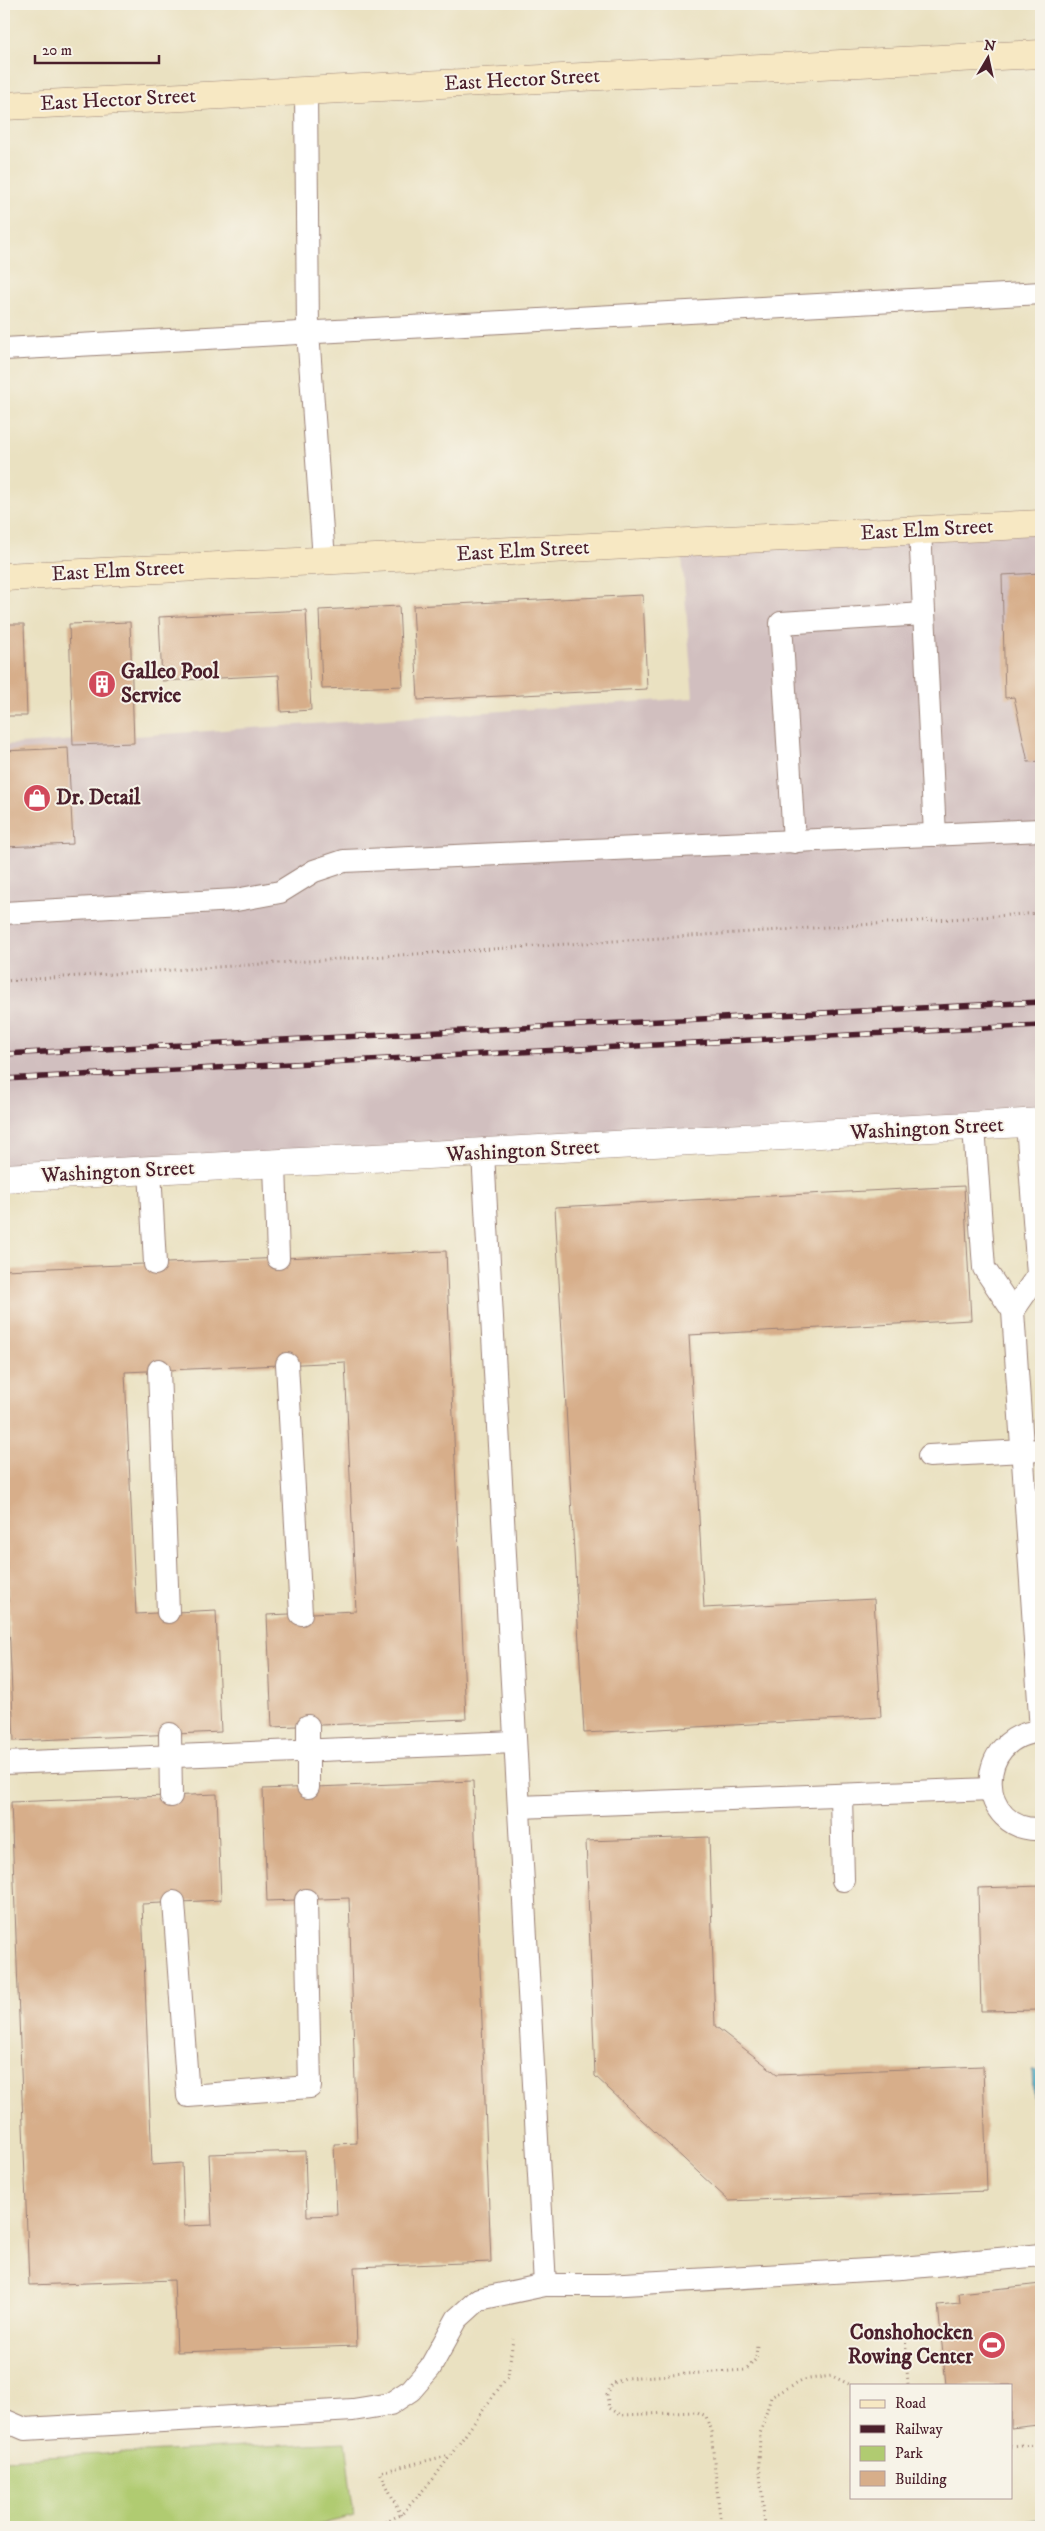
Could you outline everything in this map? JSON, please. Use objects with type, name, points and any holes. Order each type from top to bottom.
[{"type":"main road","name":"East Hector Street","points":[[4,106],[1041,54]]},
{"type":"main road","name":"East Elm Street","points":[[4,577],[1041,524]]},
{"type":"street","name":"Washington Street","points":[[4,1178],[1034,1123]]},
{"type":"lane","points":[[306,91],[308,332],[324,560]]},
{"type":"lane","points":[[4,349],[1041,293]]},
{"type":"lane","points":[[920,530],[935,835]]},
{"type":"lane","points":[[794,842],[781,623],[924,614]]},
{"type":"lane","points":[[4,913],[236,900],[280,892],[314,871],[344,862],[1041,830]]},
{"type":"lane","points":[[1014,1311],[1038,1275],[1034,1123]]},
{"type":"lane","points":[[974,1127],[984,1268],[1014,1311],[1032,1451],[1041,1731],[1026,1733],[1013,1739],[1002,1748],[994,1760],[990,1774],[991,1789],[996,1804],[1006,1816],[1020,1826],[1041,1829]]},
{"type":"lane","points":[[483,1153],[545,2285]]},
{"type":"lane","points":[[275,1164],[278,1258]]},
{"type":"lane","points":[[150,1170],[155,1264]]},
{"type":"lane","points":[[287,1364],[301,1614]]},
{"type":"lane","points":[[159,1370],[168,1612]]},
{"type":"lane","points":[[928,1456],[1032,1451]]},
{"type":"lane","points":[[308,1726],[308,1787]]},
{"type":"lane","points":[[4,1763],[171,1745],[309,1751],[515,1742]]},
{"type":"lane","points":[[171,1745],[171,1796]]},
{"type":"lane","points":[[519,1807],[991,1789]]},
{"type":"lane","points":[[841,1795],[843,1880]]},
{"type":"lane","points":[[174,1902],[188,2096],[310,2087],[306,1900]]},
{"type":"lane","points":[[4,2420],[24,2428],[353,2410],[390,2404],[411,2390],[430,2368],[457,2319],[479,2299],[545,2285],[608,2285],[892,2269],[1041,2255]]},
{"type":"path","points":[[4,981],[1041,913]]},
{"type":"path","points":[[905,2334],[908,2384]]},
{"type":"path","points":[[371,2527],[401,2515],[434,2478],[508,2376],[513,2339]]},
{"type":"path","points":[[722,2527],[712,2432],[706,2416],[697,2412],[620,2415],[609,2408],[606,2396],[612,2384],[625,2378],[746,2370],[756,2359],[757,2344]]},
{"type":"path","points":[[765,2527],[759,2463],[760,2434],[771,2397],[802,2380],[832,2376],[850,2385]]},
{"type":"path","points":[[1012,2447],[1041,2444]]},
{"type":"path","points":[[401,2515],[380,2472],[451,2455]]},
{"type":"shaded area","points":[[1041,524],[1041,1122],[4,1178],[4,745],[693,698],[681,543]]},
{"type":"green space","points":[[345,2442],[354,2516],[310,2527],[4,2527],[4,2459]]},
{"type":"water","points":[[1039,2060],[1041,2060],[1041,2140],[1035,2141],[1032,2070],[1039,2070]]},
{"type":"water","points":[[1041,2520],[1041,2527],[990,2527]]},
{"type":"building","points":[[1041,573],[1041,761],[1028,762],[1014,697],[1005,698],[1002,575]]},
{"type":"building","points":[[643,595],[647,689],[418,700],[413,606]]},
{"type":"building","points":[[399,606],[403,686],[322,689],[319,610]]},
{"type":"building","points":[[306,610],[311,710],[281,712],[279,675],[162,681],[159,617]]},
{"type":"building","name":"Galleo Pool Service","points":[[130,622],[134,743],[73,745],[69,624]]},
{"type":"building","points":[[4,624],[24,624],[27,716],[4,716]]},
{"type":"building","name":"Dr. Detail","points":[[68,748],[73,844],[4,847],[4,751]]},
{"type":"building","points":[[964,1186],[971,1320],[689,1335],[704,1608],[874,1599],[881,1717],[584,1733],[555,1207]]},
{"type":"building","points":[[446,1251],[466,1719],[272,1727],[267,1615],[356,1611],[345,1362],[125,1372],[136,1614],[216,1610],[221,1732],[14,1741],[4,1501],[4,1270]]},
{"type":"building","points":[[473,1781],[491,2262],[354,2267],[357,2346],[177,2352],[174,2280],[29,2285],[11,1802],[217,1794],[221,1900],[142,1904],[152,2165],[182,2163],[184,2226],[212,2225],[209,2154],[305,2151],[307,2216],[337,2215],[334,2144],[357,2143],[349,1898],[267,1901],[263,1789]]},
{"type":"building","points":[[709,1837],[715,2026],[777,2074],[983,2066],[987,2191],[729,2201],[595,2076],[586,1841]]},
{"type":"building","points":[[1041,1886],[1041,2010],[981,2011],[978,1888]]},
{"type":"building","name":"Conshohocken Rowing Center","points":[[1041,2284],[1041,2412],[1037,2413],[1038,2425],[1012,2428],[1012,2384],[946,2384],[938,2305],[960,2303],[959,2293]]},
{"type":"railway","points":[[4,1054],[1041,1002]]},
{"type":"railway","points":[[4,1079],[1041,1025]]},
{"type":"place","name":"Galleo Pool Service","points":[[102,684]]},
{"type":"place","name":"Dr. Detail","points":[[37,798]]},
{"type":"place","name":"Conshohocken Rowing Center","points":[[992,2345]]}]
